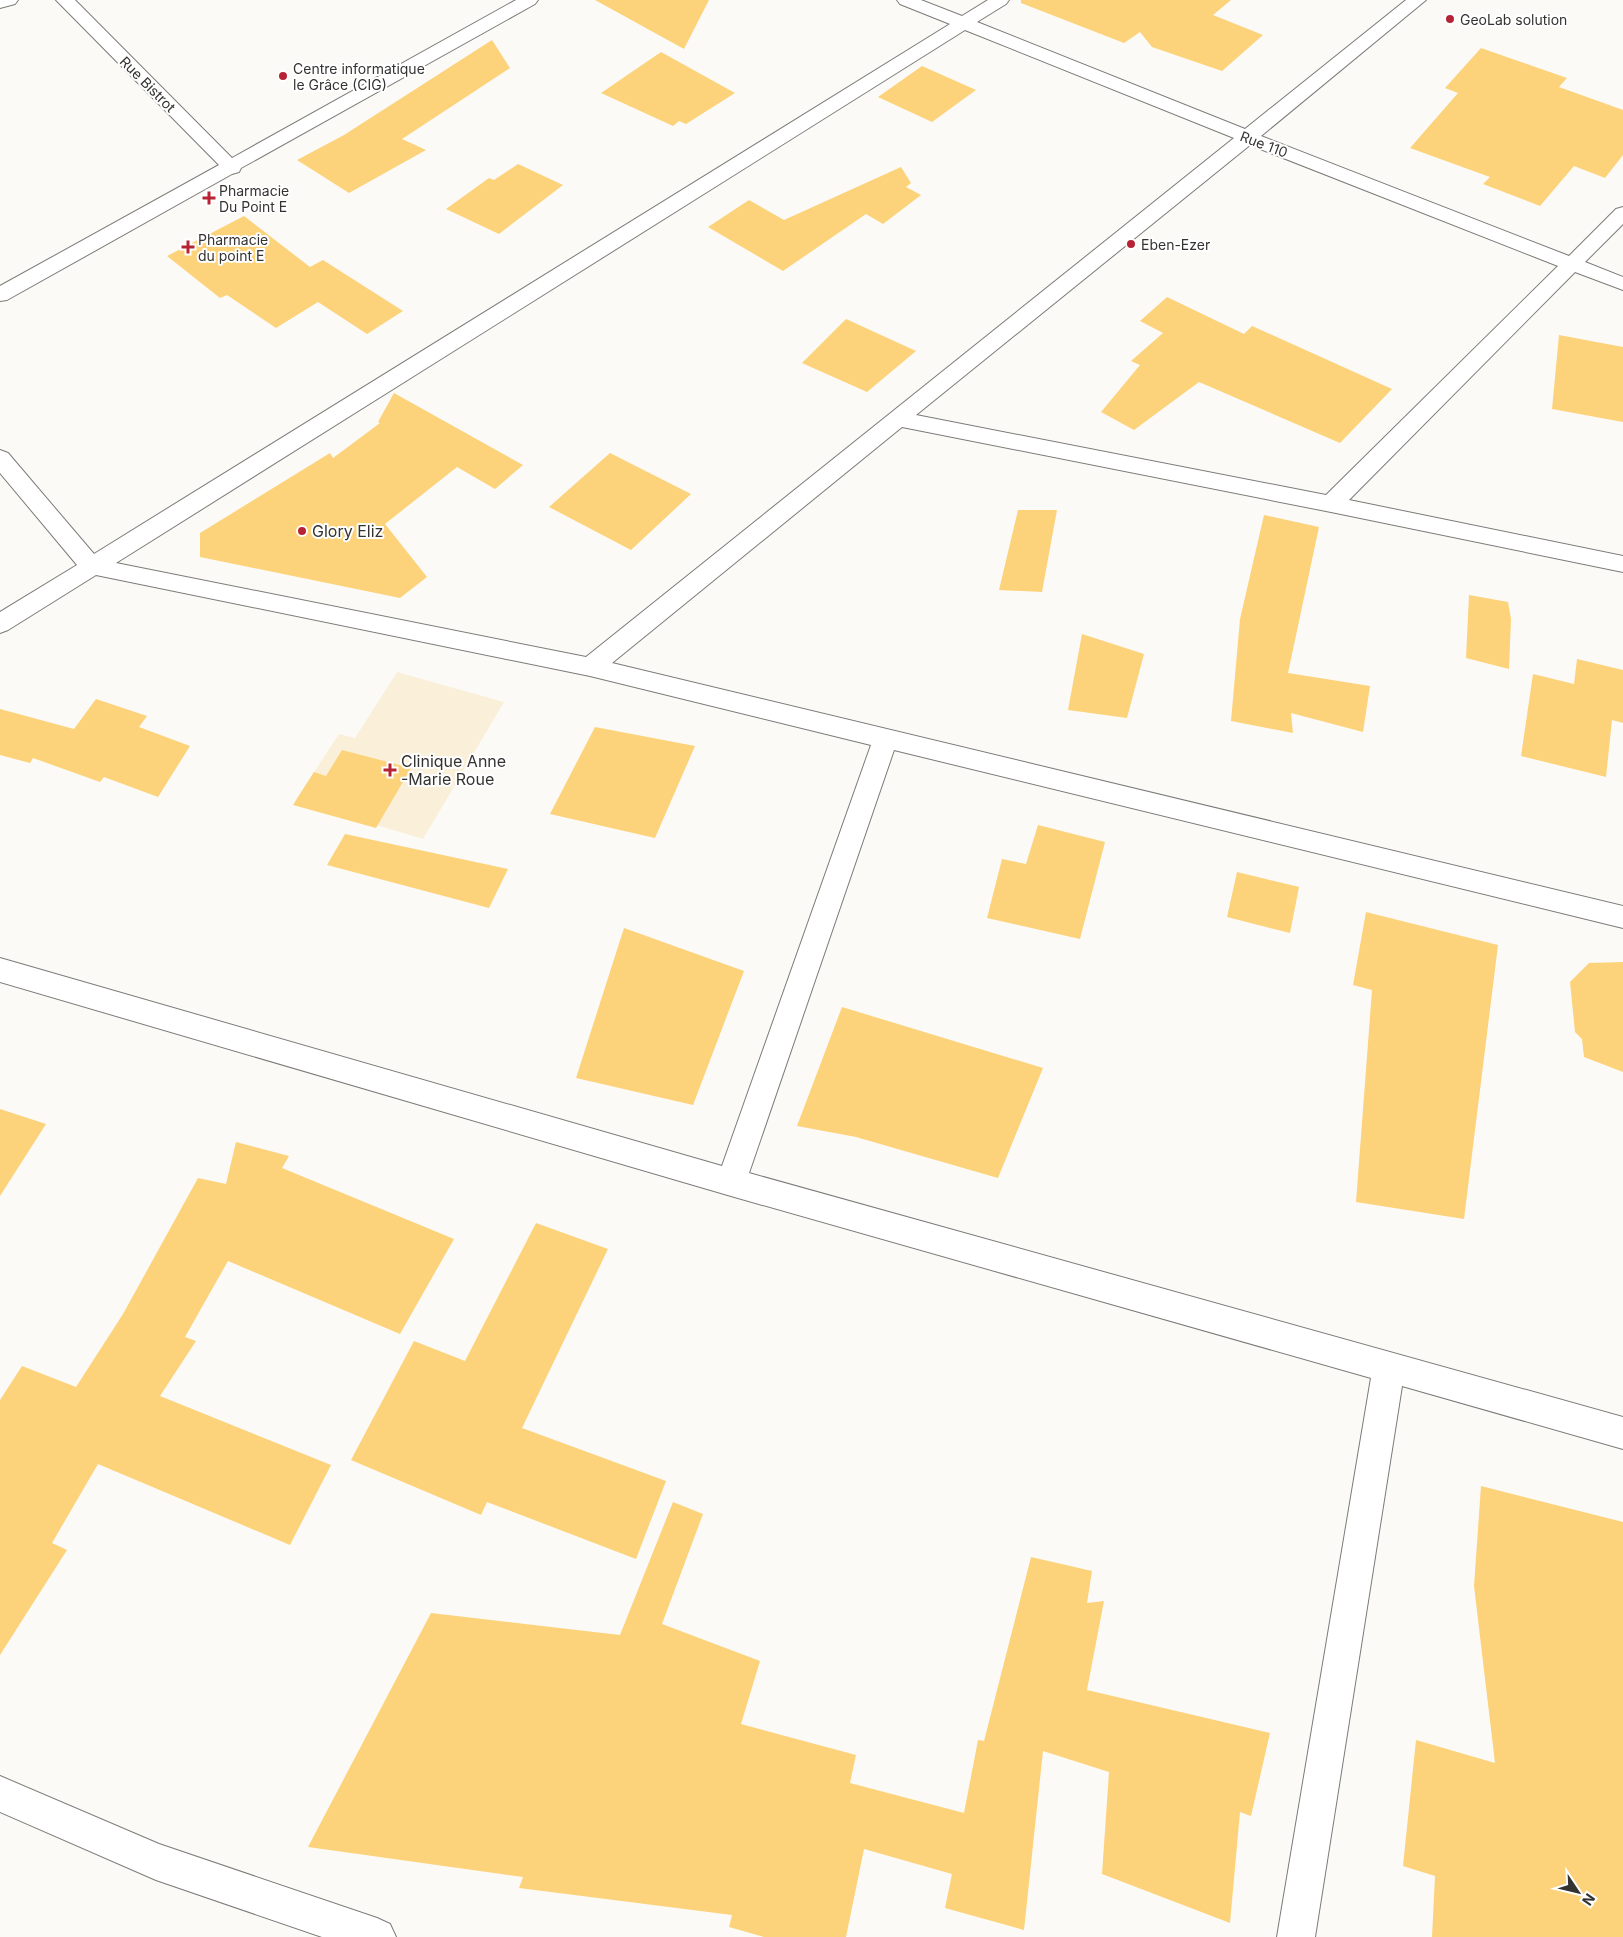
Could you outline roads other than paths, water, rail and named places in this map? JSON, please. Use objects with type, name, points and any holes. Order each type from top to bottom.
[{"type":"street","points":[[0,3],[9,0]]},
{"type":"street","name":"Rue Bistrot","points":[[65,0],[232,168]]},
{"type":"street","points":[[0,295],[232,168],[529,0]]},
{"type":"street","name":"Rue 110","points":[[906,0],[1247,137],[1623,284]]},
{"type":"street","points":[[0,624],[1000,0]]},
{"type":"street","points":[[590,667],[1418,0]]},
{"type":"street","points":[[1331,504],[1623,213]]},
{"type":"street","points":[[898,419],[1331,504],[1623,564]]},
{"type":"street","points":[[0,458],[91,566],[590,667],[1623,917]]},
{"type":"street","points":[[731,1182],[886,738]]},
{"type":"street","points":[[0,970],[731,1182],[1623,1433]]},
{"type":"street","points":[[1296,1937],[1389,1367]]},
{"type":"street","points":[[0,1794],[156,1862],[377,1937]]},
{"type":"place","name":"GeoLab solution","points":[[1450,19]]},
{"type":"place","name":"Centre informatique le Grâce (CIG)","points":[[283,76]]},
{"type":"place","name":"Pharmacie Du Point E","points":[[209,198]]},
{"type":"place","name":"Eben-Ezer","points":[[1131,244]]},
{"type":"place","name":"Pharmacie du point E","points":[[188,247]]},
{"type":"place","name":"Glory Eliz","points":[[302,531]]},
{"type":"place","name":"Clinique Anne -Marie Roue","points":[[390,770]]}]
